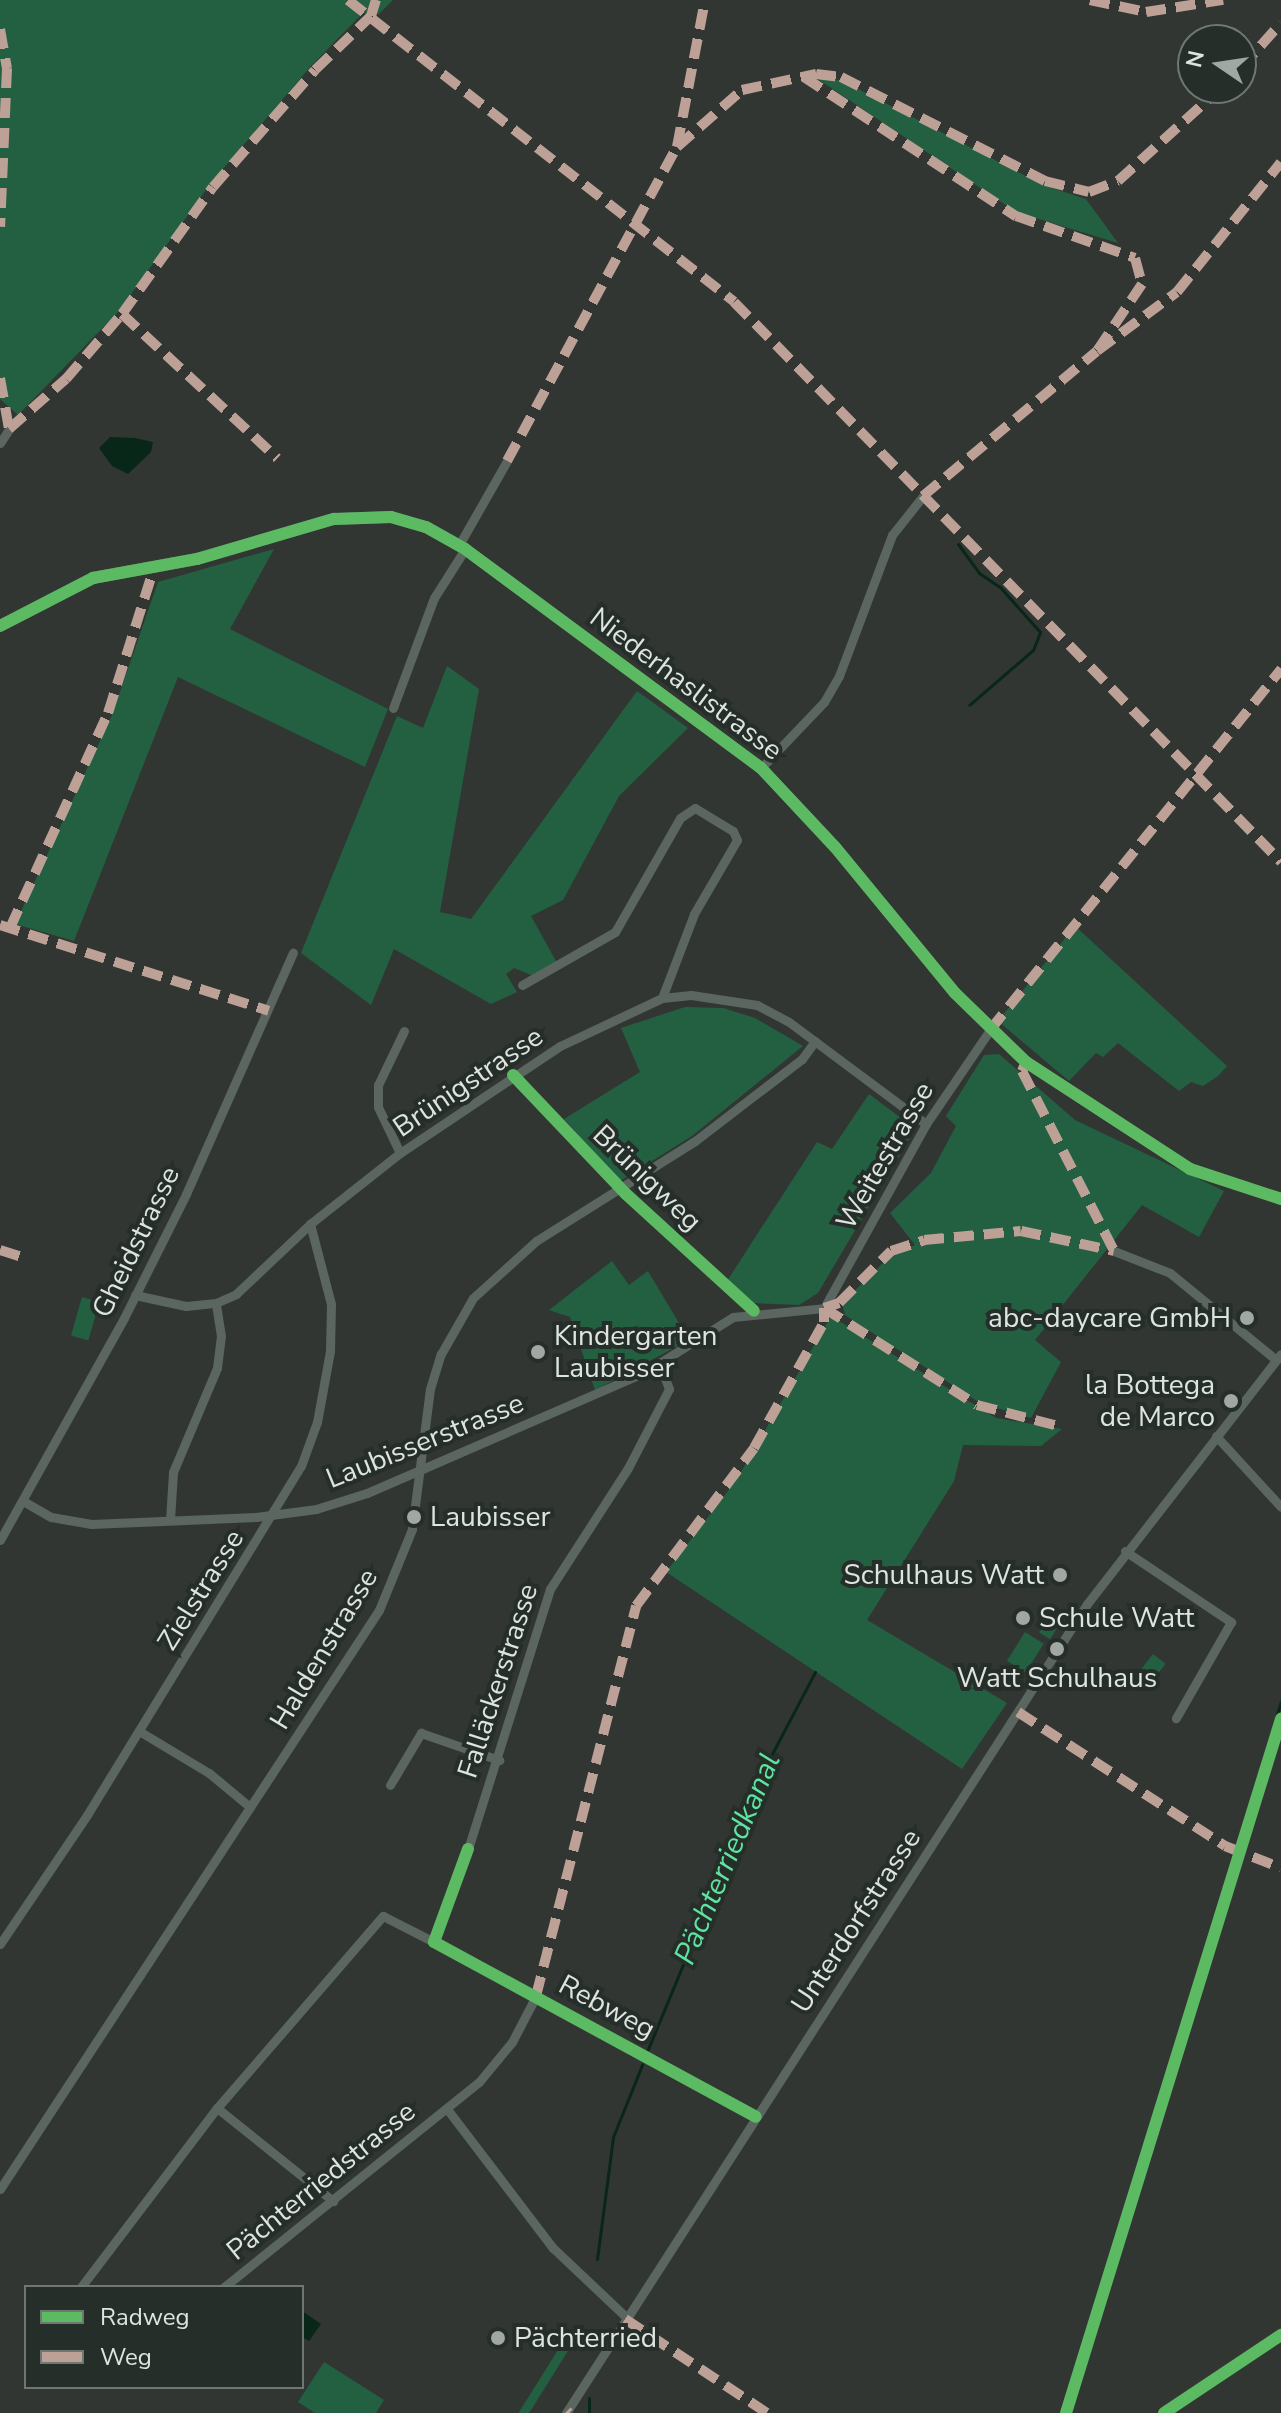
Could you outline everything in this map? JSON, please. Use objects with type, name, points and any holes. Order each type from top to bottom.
[{"type":"street","points":[[0,443],[9,429]]},
{"type":"street","points":[[393,708],[434,598],[507,461]]},
{"type":"street","points":[[761,768],[824,702],[839,676],[892,535],[923,496]]},
{"type":"street","name":"Niederhaslistrasse","points":[[0,626],[93,578],[197,559],[334,519],[409,520],[462,547],[761,768],[835,847],[990,1030],[1088,1107],[1190,1169],[1281,1199]]},
{"type":"street","points":[[522,985],[615,932],[680,818],[695,808],[733,831],[737,840],[694,914],[662,998]]},
{"type":"street","name":"Gheidstrasse","points":[[0,1540],[135,1295],[293,953]]},
{"type":"street","name":"Brünigstrasse","points":[[216,1303],[255,1279],[310,1224],[400,1153],[560,1046],[662,998],[713,997],[757,1005],[815,1041],[926,1124]]},
{"type":"street","name":"Weitestrasse","points":[[824,1308],[926,1124],[990,1030]]},
{"type":"street","points":[[400,1153],[378,1107],[378,1085],[404,1031]]},
{"type":"street","name":"Haldenstrasse","points":[[0,2189],[379,1610],[412,1529],[425,1410],[441,1354],[489,1279],[536,1241],[695,1141],[802,1059],[815,1041]]},
{"type":"street","name":"Zielstrasse","points":[[0,1944],[139,1731],[301,1466],[317,1422],[330,1351],[331,1304],[310,1224]]},
{"type":"street","points":[[1114,1251],[1170,1273],[1278,1357]]},
{"type":"street","points":[[135,1295],[186,1306],[216,1303],[217,1368],[173,1472],[170,1520]]},
{"type":"street","name":"Laubisserstrasse","points":[[23,1501],[70,1522],[273,1516],[337,1503],[420,1470],[660,1364],[733,1317],[824,1308]]},
{"type":"street","name":"Unterdorfstrasse","points":[[566,2413],[1125,1551],[1278,1357]]},
{"type":"street","name":"Falläckerstrasse","points":[[468,1849],[499,1760],[550,1589],[628,1468],[669,1389],[660,1364]]},
{"type":"street","points":[[1216,1436],[1281,1507]]},
{"type":"street","points":[[1125,1551],[1231,1622],[1176,1718]]},
{"type":"street","points":[[139,1731],[209,1773],[250,1807]]},
{"type":"street","points":[[390,1785],[421,1733],[499,1760]]},
{"type":"street","points":[[83,2285],[217,2108],[383,1916],[434,1942]]},
{"type":"street","name":"Pächterriedstrasse","points":[[227,2285],[447,2109],[512,2042],[536,1996]]},
{"type":"street","points":[[217,2108],[333,2201]]},
{"type":"street","name":"Pächterriedstrasse","points":[[447,2109],[553,2248],[626,2317]]},
{"type":"street","points":[[1164,2413],[1281,2335]]},
{"type":"green space","points":[[0,0],[393,0],[379,14],[363,13],[311,66],[211,183],[119,311],[18,415],[0,399]]},
{"type":"green space","points":[[818,79],[841,80],[1043,185],[1086,199],[1118,243],[1016,212]]},
{"type":"green space","points":[[274,549],[230,629],[388,709],[365,767],[178,677],[74,941],[15,924],[112,715],[158,582]]},
{"type":"green space","points":[[447,666],[479,689],[440,912],[471,919],[637,691],[688,728],[619,796],[563,900],[531,916],[557,963],[536,977],[514,968],[506,974],[517,992],[491,1004],[394,949],[371,1005],[301,953],[397,716],[423,728]]},
{"type":"green space","points":[[1075,926],[1227,1066],[1218,1076],[1203,1086],[1191,1082],[1179,1091],[1118,1043],[1103,1057],[1096,1053],[1069,1081],[998,1021]]},
{"type":"green space","points":[[685,1007],[723,1008],[755,1018],[803,1046],[692,1136],[620,1181],[564,1119],[640,1072],[621,1028]]},
{"type":"green space","points":[[999,1054],[1075,1120],[1224,1191],[1199,1237],[1142,1205],[1035,1340],[1061,1362],[1031,1418],[980,1403],[845,1315],[842,1303],[888,1258],[915,1245],[890,1213],[931,1173],[956,1126],[946,1116],[984,1055]]},
{"type":"green space","points":[[869,1094],[905,1121],[909,1139],[818,1293],[799,1305],[752,1303],[727,1281],[817,1142],[832,1149]]},
{"type":"green space","points":[[612,1261],[629,1285],[648,1271],[689,1340],[595,1390],[570,1317],[549,1310]]},
{"type":"green space","points":[[82,1297],[99,1302],[88,1340],[71,1335]]},
{"type":"green space","points":[[831,1316],[996,1418],[1062,1429],[1041,1446],[963,1445],[954,1481],[867,1620],[1007,1703],[962,1769],[666,1572],[737,1479]]},
{"type":"green space","points":[[1055,1607],[1066,1614],[1050,1639],[1039,1632]]},
{"type":"green space","points":[[1025,1632],[1044,1644],[1026,1672],[1007,1661]]},
{"type":"green space","points":[[1153,1654],[1166,1664],[1147,1688],[1134,1678]]},
{"type":"green space","points":[[571,2329],[579,2334],[529,2413],[519,2413]]},
{"type":"green space","points":[[324,2362],[384,2400],[376,2413],[315,2413],[298,2402]]},
{"type":"shaded area","points":[[110,437],[153,442],[151,452],[128,474],[112,466],[99,448]]},
{"type":"shaded area","points":[[304,2312],[321,2324],[309,2341],[304,2338]]},
{"type":"waterway","points":[[958,544],[979,573],[1000,587],[1040,632],[1033,650],[969,705]]},
{"type":"waterway","name":"Pächterriedkanal","points":[[648,2049],[763,1771],[815,1672]]},
{"type":"waterway","points":[[1237,1847],[1281,1701]]},
{"type":"waterway","points":[[1064,2413],[1233,1859]]},
{"type":"waterway","name":"Pächterriedkanal","points":[[597,2259],[613,2137],[642,2065]]},
{"type":"waterway","points":[[589,2398],[589,2413]]},
{"type":"marked path","points":[[348,0],[734,302],[1281,862]]},
{"type":"marked path","points":[[9,429],[66,379],[122,314],[213,187],[315,70],[371,16],[376,0]]},
{"type":"marked path","points":[[507,461],[677,147],[705,0]]},
{"type":"marked path","points":[[1090,0],[1146,12],[1223,0]]},
{"type":"marked path","points":[[1257,50],[1281,23]]},
{"type":"marked path","points":[[0,29],[7,68],[0,227]]},
{"type":"marked path","points":[[677,147],[742,90],[816,74],[841,77],[1045,181],[1089,192],[1118,181],[1203,104]]},
{"type":"marked path","points":[[804,77],[1016,216],[1135,258],[1142,284],[1097,351]]},
{"type":"marked path","points":[[923,496],[1097,351],[1177,292],[1281,162]]},
{"type":"marked path","points":[[122,314],[277,458]]},
{"type":"marked path","points":[[0,378],[9,429]]},
{"type":"marked path","points":[[10,928],[108,713],[154,568]]},
{"type":"marked path","points":[[990,1030],[1281,669]]},
{"type":"marked path","points":[[0,925],[269,1011]]},
{"type":"marked path","points":[[1026,1062],[1022,1071],[1114,1251]]},
{"type":"marked path","points":[[824,1308],[839,1303],[891,1251],[924,1240],[1021,1231],[1114,1251]]},
{"type":"marked path","points":[[0,1250],[22,1257]]},
{"type":"marked path","points":[[824,1308],[977,1405],[1058,1426]]},
{"type":"marked path","points":[[536,1996],[636,1606],[754,1448],[824,1322],[824,1308]]},
{"type":"marked path","points":[[1018,1712],[1225,1846],[1281,1868]]},
{"type":"marked path","points":[[625,2319],[767,2413]]},
{"type":"cycle path","points":[[0,626],[93,578],[197,559],[334,519],[391,517],[426,527],[465,549],[761,768],[835,847],[955,993],[1026,1062],[1190,1169],[1281,1199]]},
{"type":"cycle path","name":"Brünigweg","points":[[513,1075],[626,1194],[754,1311]]},
{"type":"cycle path","points":[[1066,2413],[1281,1719]]},
{"type":"cycle path","name":"Rebweg","points":[[468,1849],[434,1942],[756,2117]]},
{"type":"cycle path","points":[[1164,2413],[1281,2335]]},
{"type":"place","name":"abc-daycare GmbH","points":[[1247,1318]]},
{"type":"place","name":"Kindergarten Laubisser","points":[[538,1352]]},
{"type":"place","name":"la Bottega de Marco","points":[[1231,1401]]},
{"type":"place","name":"Laubisser","points":[[414,1517]]},
{"type":"place","name":"Schulhaus Watt","points":[[1060,1575]]},
{"type":"place","name":"Schule Watt","points":[[1023,1618]]},
{"type":"place","name":"Watt Schulhaus","points":[[1057,1649]]},
{"type":"place","name":"Pächterried","points":[[498,2338]]}]
